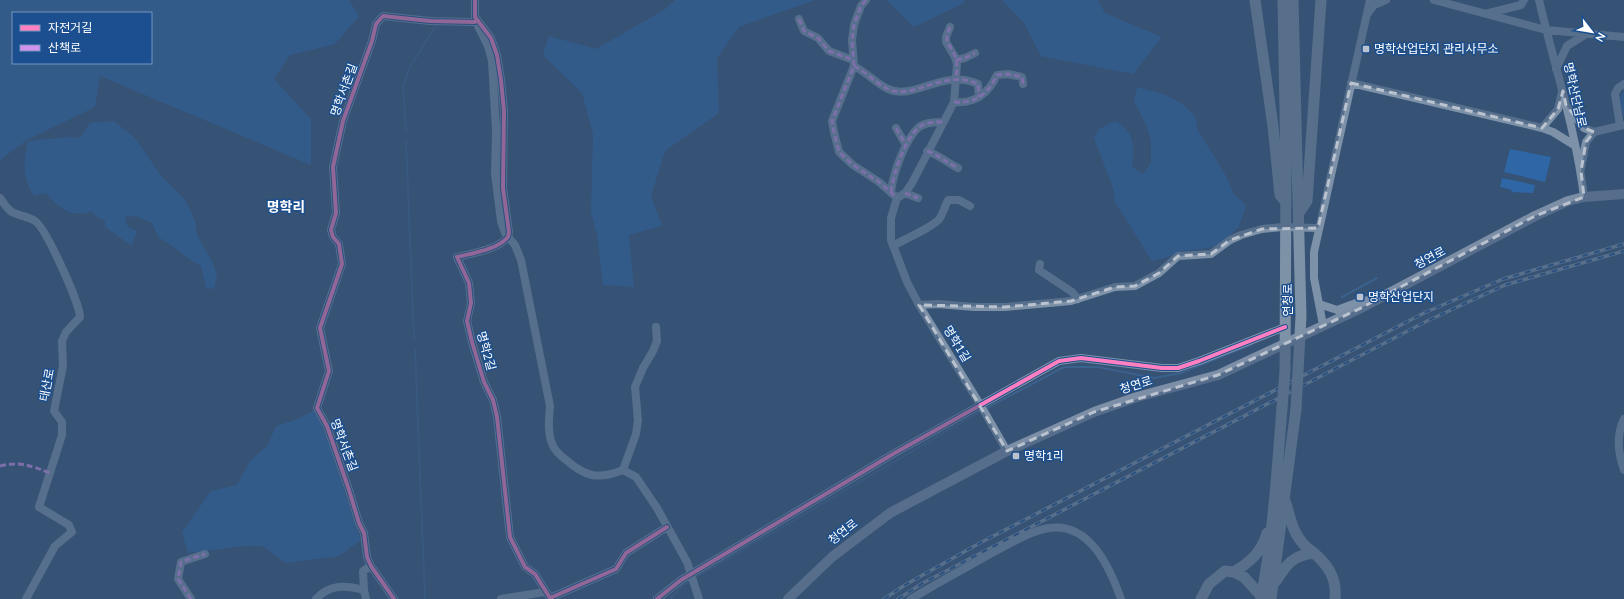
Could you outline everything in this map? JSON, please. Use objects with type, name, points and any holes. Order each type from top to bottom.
[{"type":"highway","points":[[1255,0],[1282,166]]},
{"type":"highway","name":"연청로","points":[[1265,598],[1285,371],[1285,201],[1282,166],[1284,0]]},
{"type":"highway","name":"연청로","points":[[1265,598],[1273,585],[1296,409],[1301,316],[1294,0]]},
{"type":"highway","points":[[1299,213],[1307,201],[1321,0]]},
{"type":"highway","points":[[1284,493],[1292,528],[1308,549],[1324,562],[1332,574],[1336,588],[1335,599]]},
{"type":"highway","points":[[1234,572],[1257,554],[1264,543],[1274,505]]},
{"type":"highway","points":[[1273,585],[1283,570],[1294,558],[1303,554],[1314,553]]},
{"type":"highway","points":[[1201,599],[1209,584],[1225,571],[1234,572],[1244,577],[1265,598]]},
{"type":"main road","name":"청연로","points":[[788,599],[832,557],[890,513],[1007,451],[1094,412],[1137,397],[1218,374],[1323,326],[1568,201],[1584,197],[1624,194]]},
{"type":"street","points":[[475,0],[475,17],[488,46],[492,61],[498,202],[501,222],[508,238],[515,245],[521,260],[550,406],[548,424],[553,446],[573,467],[586,474],[595,476],[609,476],[623,470],[636,434],[638,420],[635,387],[657,342],[656,326]]},
{"type":"street","points":[[866,0],[861,6],[854,25],[853,63],[832,121],[839,152],[853,165],[894,195],[905,193],[918,198]]},
{"type":"street","points":[[1364,0],[1366,16]]},
{"type":"street","points":[[1323,326],[1314,278],[1314,252],[1318,228],[1370,0]]},
{"type":"street","points":[[1366,16],[1374,5],[1386,0]]},
{"type":"street","points":[[1434,0],[1546,30],[1624,37]]},
{"type":"street","points":[[1487,14],[1521,5],[1524,0]]},
{"type":"street","name":"명학산단남로","points":[[1539,0],[1563,91],[1581,171],[1584,197]]},
{"type":"street","name":"명학서촌길","points":[[394,599],[371,566],[367,557],[364,533],[354,510],[350,490],[327,426],[317,408],[329,371],[320,328],[342,264],[340,244],[333,237],[331,230],[336,213],[333,167],[343,121],[372,41],[376,24],[383,16],[430,21],[477,21]]},
{"type":"street","points":[[799,19],[804,31],[818,38],[829,51],[853,63],[888,89],[908,91],[956,78],[978,84],[979,97]]},
{"type":"street","points":[[905,193],[954,102],[956,60],[946,42],[946,37],[950,27]]},
{"type":"street","points":[[1556,69],[1567,46],[1586,34]]},
{"type":"street","points":[[956,60],[965,58],[975,52]]},
{"type":"street","points":[[954,102],[966,103],[979,97],[991,86],[997,75],[1008,74],[1022,77],[1023,84]]},
{"type":"street","points":[[1351,83],[1542,128],[1553,132],[1574,145]]},
{"type":"street","points":[[1566,105],[1584,128],[1594,132],[1622,126],[1615,94],[1618,88],[1624,84]]},
{"type":"street","points":[[1542,128],[1558,108],[1563,91]]},
{"type":"street","name":"명학1길","points":[[943,122],[928,123],[920,127],[906,145],[892,185],[894,195],[891,218],[891,240],[918,305],[981,406],[1007,451]]},
{"type":"street","points":[[896,128],[906,145]]},
{"type":"street","points":[[1581,171],[1586,142],[1594,132]]},
{"type":"street","points":[[927,151],[939,156],[945,162],[958,168]]},
{"type":"street","name":"태산로","points":[[0,198],[11,212],[36,221],[44,230],[49,244],[63,267],[67,283],[80,311],[80,318],[66,332],[62,341],[63,366],[54,411],[62,422],[62,435],[39,507],[70,525],[72,532],[55,546],[26,599]]},
{"type":"street","points":[[893,246],[915,233],[932,226],[940,218],[948,200],[959,200],[970,206]]},
{"type":"street","points":[[918,305],[931,304],[975,307],[1005,307],[1071,301],[1115,287],[1135,286],[1159,273],[1178,256],[1211,254],[1230,240],[1262,229],[1282,227],[1318,228]]},
{"type":"street","name":"명학2길","points":[[508,238],[485,250],[457,257],[469,283],[471,303],[467,321],[472,342],[484,382],[493,400],[497,417],[510,537],[526,567],[534,574],[545,592]]},
{"type":"street","points":[[1040,264],[1039,270],[1072,292],[1078,299]]},
{"type":"street","points":[[1319,304],[1337,310],[1356,303],[1381,297]]},
{"type":"street","points":[[657,599],[691,576],[893,454],[1059,361],[1081,358],[1162,368],[1178,368],[1199,362],[1285,327]]},
{"type":"street","points":[[1624,419],[1618,439],[1624,470]]},
{"type":"street","points":[[623,470],[636,477],[643,486],[681,549],[696,587],[699,599]]},
{"type":"street","points":[[501,599],[545,592],[550,598],[616,569],[626,554],[667,527]]},
{"type":"street","points":[[911,599],[1001,549],[1025,537],[1049,528],[1060,528],[1074,532],[1094,546],[1109,569],[1121,599]]},
{"type":"street","points":[[191,599],[178,579],[181,562],[205,554]]},
{"type":"street","points":[[366,599],[363,571],[371,566]]},
{"type":"street","points":[[316,599],[326,589],[351,587],[364,590]]},
{"type":"highlighted area","points":[[1351,83],[1542,128],[1558,109],[1563,91],[1566,105],[1584,128],[1594,132],[1586,142],[1581,171],[1584,197],[1535,216],[1359,309],[1218,375],[1094,412],[1007,451],[919,305],[1005,307],[1071,301],[1115,287],[1135,286],[1159,273],[1178,256],[1211,254],[1230,240],[1262,229],[1318,228]]},
{"type":"shaded area","points":[[0,0],[349,0],[359,16],[335,44],[290,55],[274,79],[311,119],[311,165],[100,76],[95,107],[27,140],[0,160]]},
{"type":"shaded area","points":[[675,0],[815,0],[739,27],[717,58],[719,113],[665,151],[651,196],[662,226],[629,235],[634,287],[603,285],[597,235],[591,212],[593,134],[582,93],[543,55],[549,36],[596,49],[664,10]]},
{"type":"shaded area","points":[[887,0],[964,0],[964,3],[914,27]]},
{"type":"shaded area","points":[[1002,0],[1098,0],[1105,13],[1162,37],[1133,74],[1041,56],[1024,23]]},
{"type":"shaded area","points":[[1137,87],[1166,95],[1184,105],[1195,116],[1198,131],[1224,172],[1234,194],[1246,205],[1239,227],[1220,244],[1209,248],[1182,251],[1168,257],[1152,261],[1115,202],[1113,188],[1094,138],[1099,129],[1115,121],[1122,125],[1130,134],[1132,140],[1132,166],[1143,174],[1151,163],[1151,141],[1147,127],[1134,101]]},
{"type":"shaded area","points":[[1624,91],[1624,118],[1619,98]]},
{"type":"shaded area","points":[[114,121],[135,138],[162,177],[184,199],[189,207],[196,224],[197,235],[213,263],[217,276],[214,289],[206,288],[201,266],[158,237],[152,223],[138,217],[127,216],[125,221],[128,227],[137,231],[132,246],[105,227],[105,220],[98,218],[91,211],[77,214],[71,213],[55,203],[46,193],[34,196],[27,182],[25,170],[25,156],[28,141],[69,137],[80,138],[90,123]]},
{"type":"shaded area","points":[[1510,149],[1551,157],[1545,182],[1504,172]]},
{"type":"shaded area","points":[[1502,178],[1535,185],[1533,193],[1511,192],[1512,190],[1500,187]]},
{"type":"shaded area","points":[[314,410],[328,441],[361,540],[339,556],[286,563],[263,546],[244,546],[188,553],[182,532],[211,491],[237,485],[250,461],[268,445],[276,426],[298,419]]},
{"type":"waterway","points":[[406,131],[403,85],[410,67],[437,24]]},
{"type":"waterway","points":[[406,141],[414,339]]},
{"type":"waterway","points":[[1342,297],[1377,278]]},
{"type":"waterway","points":[[985,409],[1064,367],[1098,367],[1154,378],[1181,373],[1253,344]]},
{"type":"waterway","points":[[415,350],[425,599]]},
{"type":"waterway","points":[[695,578],[981,411]]},
{"type":"waterway","points":[[670,599],[683,585],[692,581]]},
{"type":"railway","points":[[884,599],[905,585],[980,543],[1424,313],[1503,279],[1624,244]]},
{"type":"railway","points":[[898,599],[923,583],[1427,321],[1505,285],[1624,251]]},
{"type":"marked path","points":[[866,0],[861,6],[854,25],[852,40],[854,66],[832,121],[839,152],[853,165],[879,182],[897,198]]},
{"type":"marked path","points":[[799,19],[804,31],[818,38],[829,51],[853,60]]},
{"type":"marked path","points":[[950,27],[947,40],[956,59],[956,78]]},
{"type":"marked path","points":[[956,60],[965,58],[975,53]]},
{"type":"marked path","points":[[854,66],[884,87],[898,92],[908,91],[941,82],[965,80],[978,84],[979,97]]},
{"type":"marked path","points":[[954,102],[968,101],[980,96],[989,88],[997,75],[1008,74],[1022,77],[1023,84]]},
{"type":"marked path","points":[[891,192],[900,157],[914,132],[925,124],[943,122]]},
{"type":"marked path","points":[[896,128],[906,145]]},
{"type":"marked path","points":[[927,151],[958,168]]},
{"type":"marked path","points":[[905,193],[918,198]]},
{"type":"marked path","points":[[0,466],[20,464],[31,466],[50,473]]},
{"type":"marked path","points":[[191,599],[178,579],[181,562],[205,554]]},
{"type":"cycle path","points":[[475,0],[475,17],[491,38],[497,55],[501,80],[504,111],[503,188],[509,232],[508,237],[498,245],[457,257],[469,283],[471,303],[467,321],[472,342],[484,382],[493,400],[497,417],[510,537],[525,567],[535,574],[550,598],[616,569],[626,553],[667,527]]},
{"type":"cycle path","points":[[394,599],[371,566],[367,557],[364,533],[359,523],[327,426],[317,408],[329,371],[320,328],[342,264],[339,244],[333,237],[331,230],[336,213],[333,167],[343,121],[372,41],[376,24],[383,16],[430,21],[475,22]]},
{"type":"cycle path","points":[[657,599],[681,580],[893,454],[1059,361],[1081,358],[1162,368],[1178,368],[1285,327]]},
{"type":"place","name":"명학산업단지 관리사무소","points":[[1366,49]]},
{"type":"place","name":"명학산업단지","points":[[1360,297]]},
{"type":"place","name":"명학1리","points":[[1016,456]]},
{"type":"district","name":"명학리","points":[[286,207]]}]
